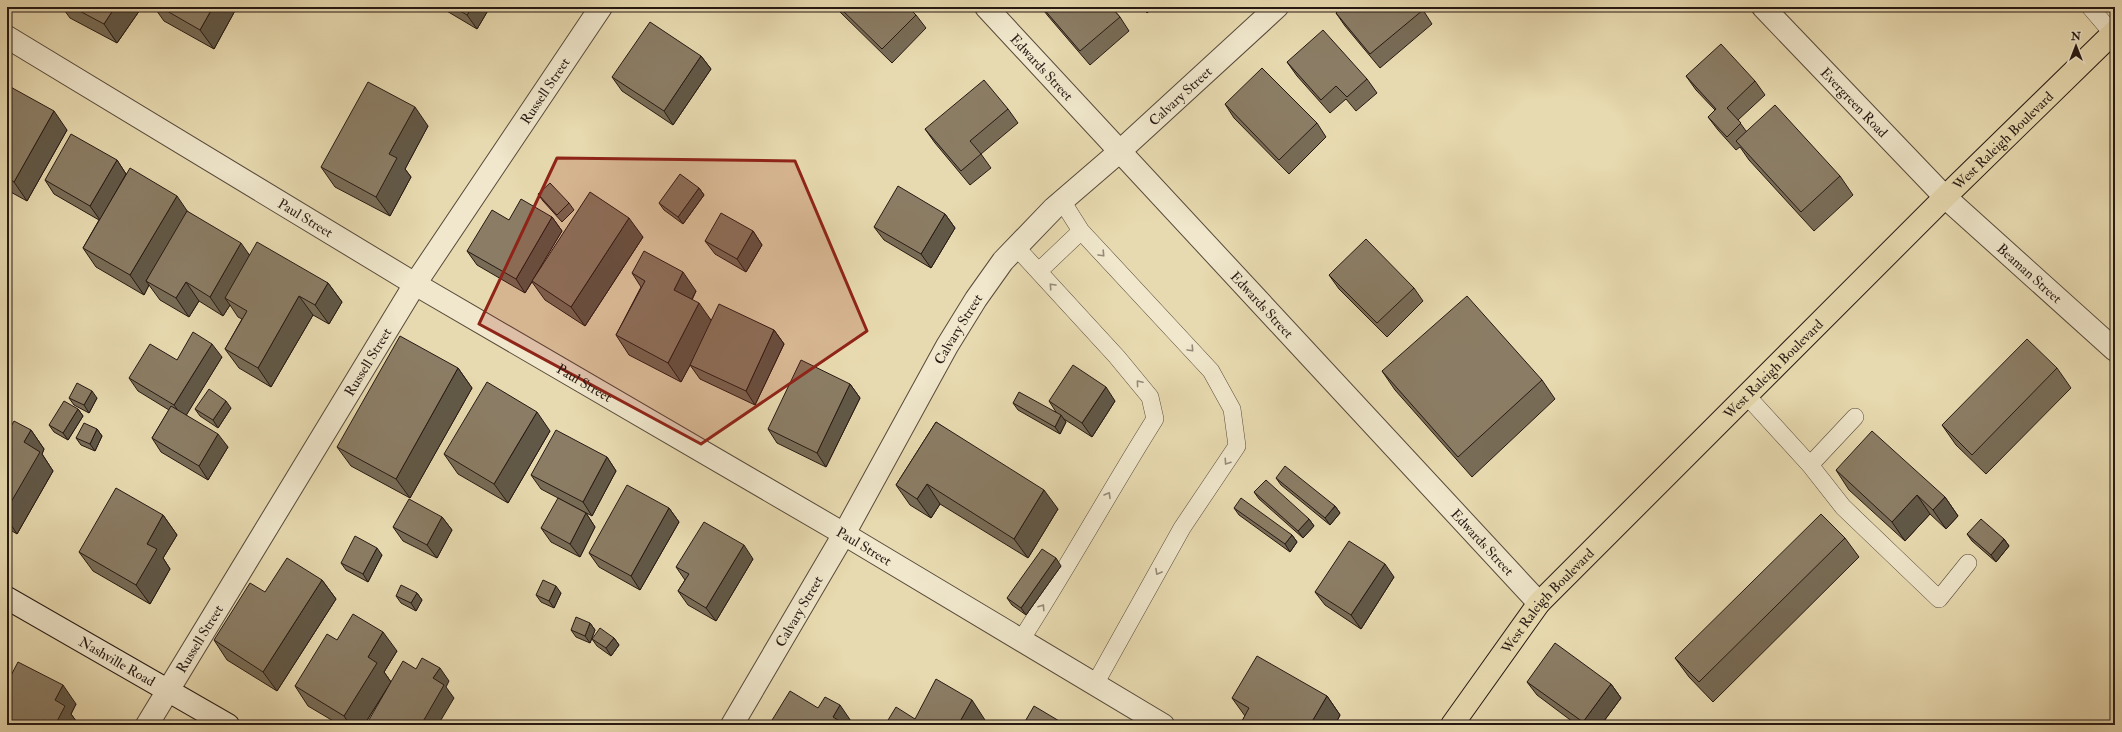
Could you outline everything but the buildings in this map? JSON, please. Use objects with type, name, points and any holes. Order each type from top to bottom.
[{"type":"main road","name":"West Raleigh Boulevard","points":[[1452,725],[1539,603],[1945,197],[2114,33]]},
{"type":"street","name":"Russell Street","points":[[147,725],[415,284],[601,7]]},
{"type":"street","name":"Edwards Street","points":[[986,7],[1539,603]]},
{"type":"street","name":"Calvary Street","points":[[732,725],[844,534],[952,340],[976,299],[1003,261],[1062,201],[1119,152],[1277,7]]},
{"type":"street","name":"Evergreen Road","points":[[1763,7],[1945,197]]},
{"type":"street","name":"Paul Street","points":[[7,37],[415,284],[844,534],[1163,725]]},
{"type":"street","name":"Beaman Street","points":[[1945,197],[2115,350]]},
{"type":"street","name":"Nashville Road","points":[[7,598],[228,725]]},
{"type":"lane","points":[[2090,7],[2114,33]]},
{"type":"lane","points":[[1062,201],[1081,231],[1211,371],[1232,409],[1238,446],[1182,528],[1095,684]]},
{"type":"lane","points":[[1039,271],[1081,231]]},
{"type":"lane","points":[[1016,247],[1150,396],[1155,419],[1124,468],[1060,580],[1021,640]]},
{"type":"lane","points":[[1747,396],[1810,465],[1843,507],[1939,599],[1968,564]]},
{"type":"lane","points":[[1810,465],[1855,417]]},
{"type":"highlighted area","points":[[557,158],[795,161],[867,331],[701,444],[479,324]]}]
